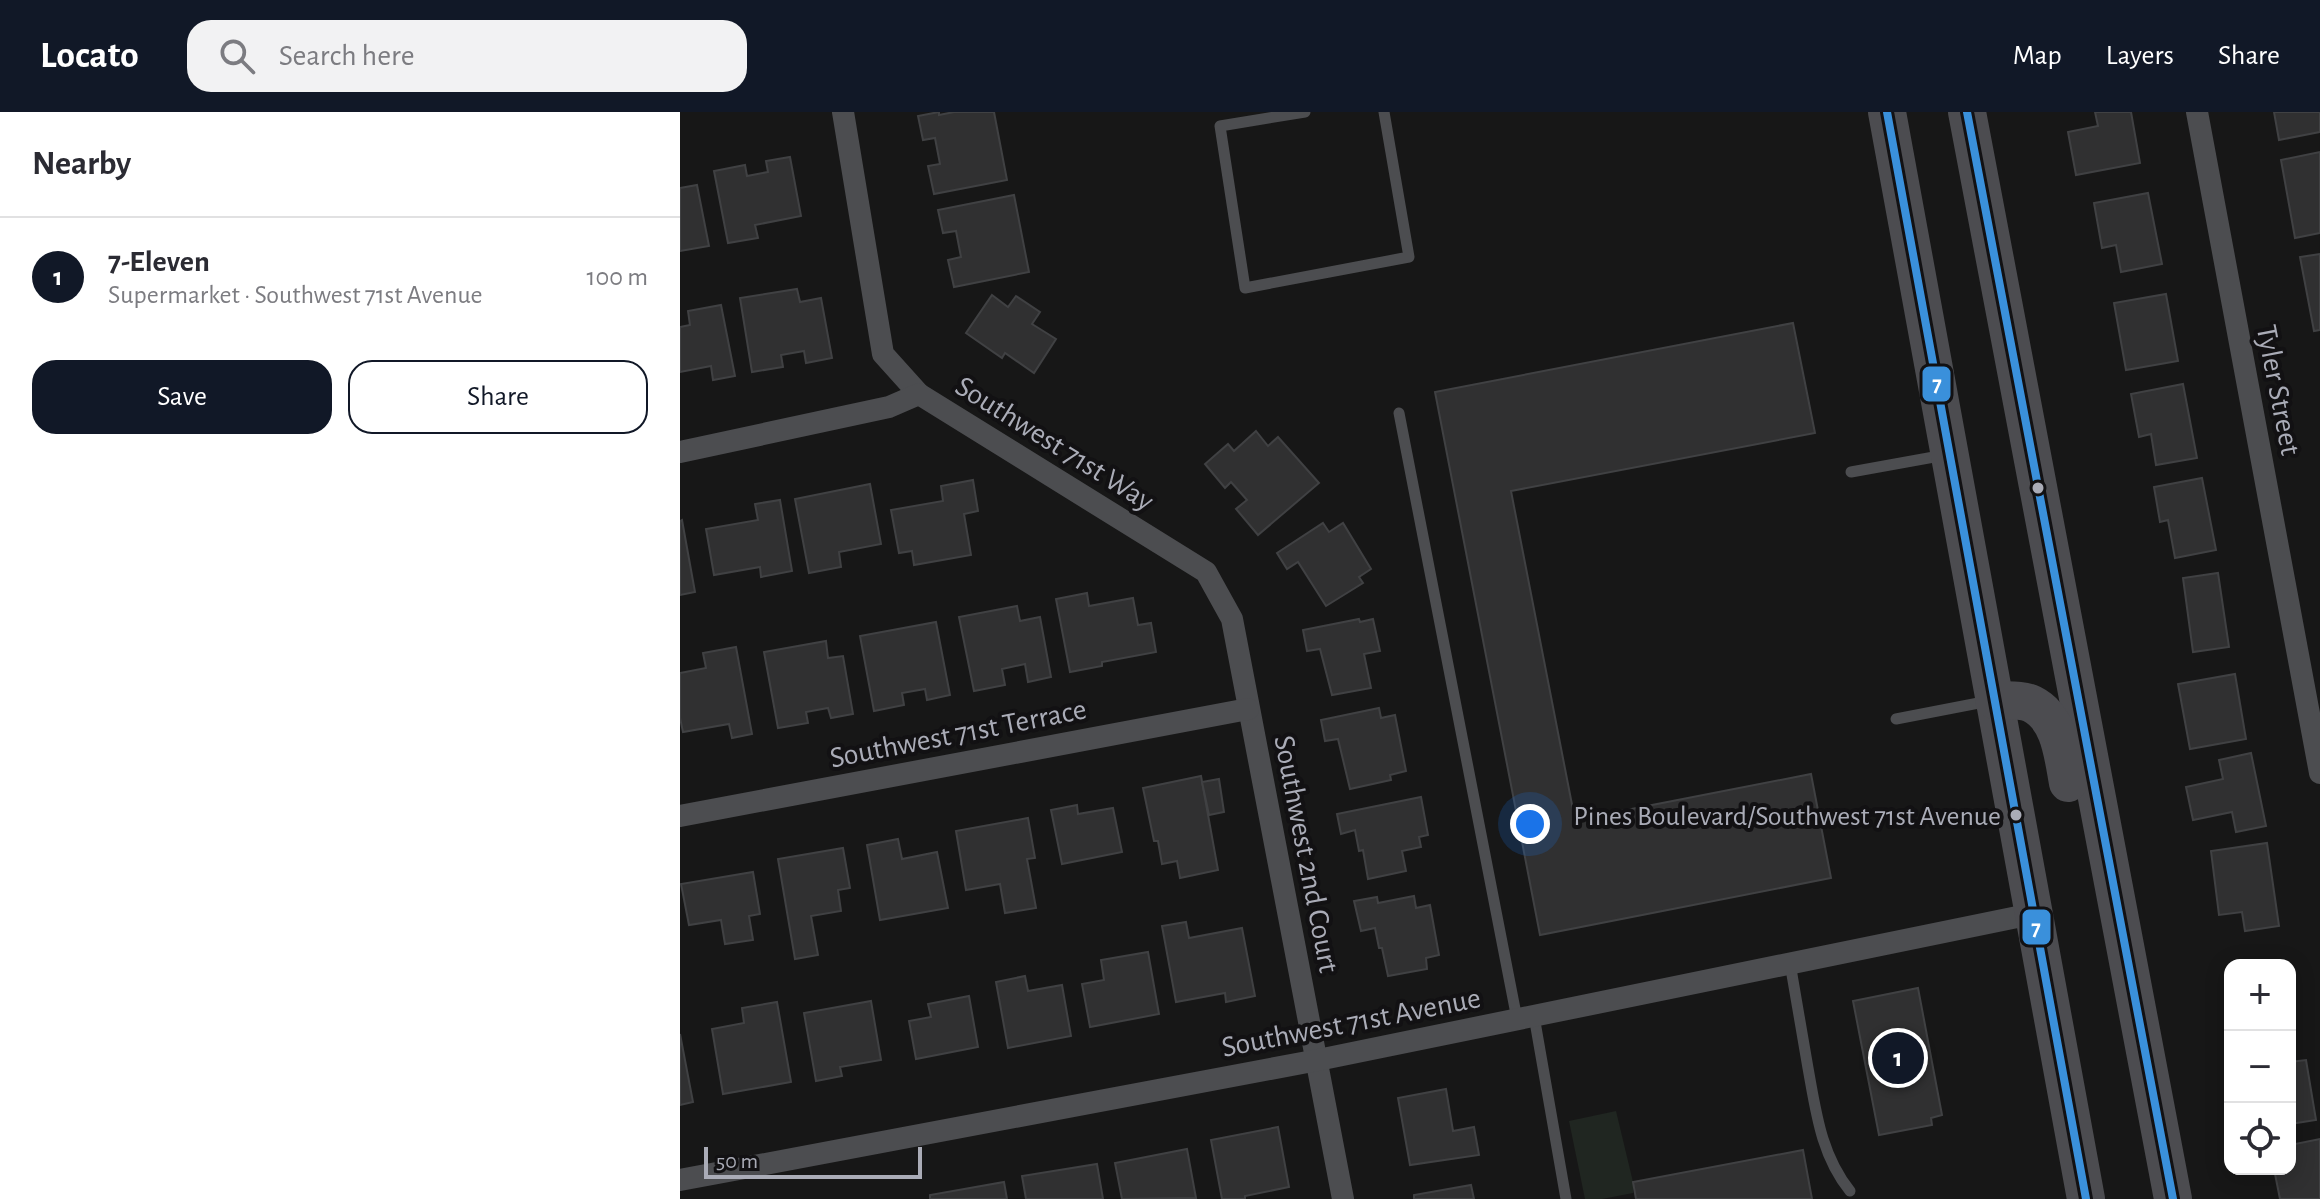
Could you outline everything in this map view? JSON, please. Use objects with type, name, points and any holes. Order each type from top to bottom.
[{"type":"highway","points":[[1887,112],[2086,1199]]},
{"type":"highway","points":[[1967,112],[2173,1199]]},
{"type":"highway","points":[[1994,700],[2030,702],[2044,713],[2060,739],[2101,954],[2128,964]]},
{"type":"street","points":[[843,112],[883,354],[919,394]]},
{"type":"street","name":"Tyler Street","points":[[2197,112],[2320,773]]},
{"type":"street","name":"Southwest 71st Way","points":[[680,452],[889,407],[919,394],[1206,572],[1232,619],[1248,709]]},
{"type":"street","name":"Southwest 71st Terrace","points":[[680,816],[1248,709]]},
{"type":"street","name":"Southwest 2nd Court","points":[[1248,709],[1343,1199]]},
{"type":"street","name":"Southwest 71st Avenue","points":[[680,1180],[1318,1060],[2032,914]]},
{"type":"lane","points":[[1305,112],[1220,126],[1245,288],[1409,257],[1384,112]]},
{"type":"lane","points":[[1399,413],[1566,1199]]},
{"type":"lane","points":[[1851,472],[1949,454]]},
{"type":"lane","points":[[1896,719],[1994,700]]},
{"type":"lane","points":[[1790,963],[1820,1133],[1839,1178],[1850,1191]]},
{"type":"shaded area","points":[[1616,1111],[1633,1193],[1585,1199],[1569,1121]]},
{"type":"building","points":[[939,112],[939,115],[994,112],[1007,180],[934,194],[928,166],[940,164],[935,138],[923,140],[918,116]]},
{"type":"building","points":[[2095,112],[2131,112],[2140,163],[2076,175],[2068,132],[2098,126]]},
{"type":"building","points":[[2274,112],[2320,112],[2320,132],[2279,140]]},
{"type":"building","points":[[2320,152],[2320,233],[2295,238],[2281,160]]},
{"type":"building","points":[[790,157],[801,216],[755,225],[758,238],[728,243],[714,171],[745,165],[747,176],[768,172],[766,161]]},
{"type":"building","points":[[697,185],[709,246],[680,251],[680,188]]},
{"type":"building","points":[[2148,193],[2162,264],[2121,272],[2116,245],[2102,248],[2094,203]]},
{"type":"building","points":[[1014,195],[1029,272],[954,287],[948,260],[961,257],[956,231],[943,233],[938,210]]},
{"type":"building","points":[[2320,254],[2320,330],[2314,331],[2300,257]]},
{"type":"building","points":[[797,289],[800,302],[821,298],[832,358],[806,363],[804,351],[781,355],[783,367],[752,372],[740,298]]},
{"type":"building","points":[[2166,294],[2178,361],[2126,370],[2114,303]]},
{"type":"building","points":[[992,295],[1008,307],[1016,296],[1040,312],[1032,324],[1056,339],[1034,373],[1005,353],[1002,358],[966,333]]},
{"type":"building","points":[[721,305],[735,376],[713,380],[711,366],[680,372],[680,327],[690,325],[688,311]]},
{"type":"building","points":[[1793,323],[1815,433],[1511,491],[1575,820],[1811,774],[1831,878],[1540,935],[1435,392]]},
{"type":"building","points":[[2183,384],[2197,458],[2156,465],[2151,434],[2139,437],[2131,394]]},
{"type":"building","points":[[1256,431],[1268,446],[1278,437],[1319,483],[1258,535],[1236,509],[1247,500],[1231,482],[1225,488],[1205,464],[1228,444],[1234,451]]},
{"type":"building","points":[[2202,478],[2216,550],[2175,558],[2168,520],[2160,522],[2154,487]]},
{"type":"building","points":[[973,480],[978,511],[964,514],[971,555],[914,565],[912,551],[899,553],[891,510],[943,501],[941,486]]},
{"type":"building","points":[[870,484],[881,544],[839,552],[841,567],[809,573],[795,499]]},
{"type":"building","points":[[780,500],[792,571],[761,577],[760,567],[714,575],[706,529],[758,520],[755,504]]},
{"type":"building","points":[[680,521],[695,592],[680,595]]},
{"type":"building","points":[[1323,523],[1329,532],[1343,523],[1371,569],[1359,577],[1363,583],[1326,606],[1298,562],[1287,569],[1277,553]]},
{"type":"building","points":[[2218,573],[2229,647],[2193,652],[2183,578]]},
{"type":"building","points":[[1087,593],[1089,606],[1133,598],[1138,625],[1151,623],[1156,652],[1102,662],[1102,666],[1070,672],[1056,599]]},
{"type":"building","points":[[1017,606],[1020,621],[1040,617],[1051,677],[1028,682],[1025,664],[1002,669],[1005,685],[974,691],[959,617]]},
{"type":"building","points":[[1359,619],[1360,622],[1373,619],[1380,651],[1364,654],[1371,688],[1332,695],[1320,649],[1307,651],[1303,630]]},
{"type":"building","points":[[936,622],[950,695],[927,700],[925,689],[902,693],[904,705],[874,711],[860,636]]},
{"type":"building","points":[[826,641],[828,658],[843,656],[853,714],[831,718],[828,708],[806,712],[808,723],[778,728],[764,652]]},
{"type":"building","points":[[736,647],[752,734],[732,738],[729,724],[683,732],[680,673],[706,668],[703,653]]},
{"type":"building","points":[[2235,674],[2246,739],[2190,749],[2178,684]]},
{"type":"building","points":[[1379,708],[1381,718],[1395,715],[1406,771],[1390,775],[1391,780],[1350,789],[1338,739],[1325,741],[1321,720]]},
{"type":"building","points":[[2251,753],[2266,826],[2236,832],[2232,812],[2193,820],[2186,787],[2223,779],[2219,760]]},
{"type":"building","points":[[1201,776],[1218,870],[1180,878],[1177,861],[1162,864],[1143,788]]},
{"type":"building","points":[[1219,779],[1224,812],[1209,815],[1202,782]]},
{"type":"building","points":[[1421,797],[1428,835],[1419,837],[1421,847],[1402,851],[1406,871],[1368,879],[1363,850],[1359,851],[1355,830],[1341,834],[1337,814]]},
{"type":"building","points":[[1077,805],[1078,814],[1113,808],[1122,852],[1062,864],[1051,810]]},
{"type":"building","points":[[1028,818],[1035,858],[1027,859],[1036,908],[1005,913],[1000,884],[966,890],[956,831]]},
{"type":"building","points":[[898,839],[902,859],[937,852],[948,908],[880,920],[867,845]]},
{"type":"building","points":[[2267,843],[2279,926],[2245,931],[2242,912],[2219,915],[2211,851]]},
{"type":"building","points":[[843,848],[850,888],[838,890],[841,911],[811,916],[818,955],[795,959],[778,859]]},
{"type":"building","points":[[753,872],[760,914],[749,916],[753,940],[725,944],[721,920],[689,925],[681,884]]},
{"type":"building","points":[[1414,896],[1416,908],[1430,905],[1439,955],[1426,958],[1427,969],[1388,976],[1375,928],[1361,931],[1354,901],[1377,897],[1378,903]]},
{"type":"building","points":[[1186,922],[1189,938],[1242,928],[1255,996],[1226,1002],[1225,993],[1176,1002],[1162,926]]},
{"type":"building","points":[[1148,952],[1159,1014],[1090,1027],[1082,984],[1104,980],[1101,960]]},
{"type":"building","points":[[1025,976],[1028,991],[1062,985],[1071,1036],[1008,1048],[996,982]]},
{"type":"building","points":[[1918,988],[1942,1115],[1931,1118],[1932,1125],[1879,1135],[1853,1001]]},
{"type":"building","points":[[969,996],[978,1047],[916,1059],[909,1021],[931,1017],[928,1004]]},
{"type":"building","points":[[871,1001],[881,1060],[840,1067],[842,1076],[816,1081],[804,1013]]},
{"type":"building","points":[[777,1002],[791,1082],[723,1094],[712,1029],[744,1023],[742,1008]]},
{"type":"building","points":[[680,1034],[693,1102],[680,1105]]},
{"type":"building","points":[[2306,1060],[2316,1120],[2296,1123],[2296,1061]]},
{"type":"building","points":[[1446,1089],[1453,1131],[1474,1127],[1479,1155],[1410,1165],[1398,1098]]},
{"type":"building","points":[[1278,1127],[1289,1187],[1245,1196],[1245,1199],[1222,1199],[1211,1140]]},
{"type":"building","points":[[2320,1139],[2320,1199],[2280,1199],[2275,1175],[2296,1175],[2296,1144]]},
{"type":"building","points":[[1187,1149],[1196,1198],[1122,1199],[1115,1163]]},
{"type":"building","points":[[1803,1150],[1812,1199],[1636,1199],[1633,1182]]},
{"type":"building","points":[[1097,1164],[1103,1199],[1026,1199],[1022,1176]]},
{"type":"building","points":[[1004,1182],[1007,1199],[930,1199],[930,1195]]},
{"type":"building","points":[[1471,1185],[1474,1199],[1414,1199],[1414,1195]]},
{"type":"transit line","name":"7","points":[[1887,112],[2086,1199]]},
{"type":"transit line","name":"7","points":[[1967,112],[2173,1199]]},
{"type":"place","name":"Pines Boulevard/Southwest 71st Avenue","points":[[2016,815]]},
{"type":"place","name":"7-Eleven","points":[[1898,1058]]}]
